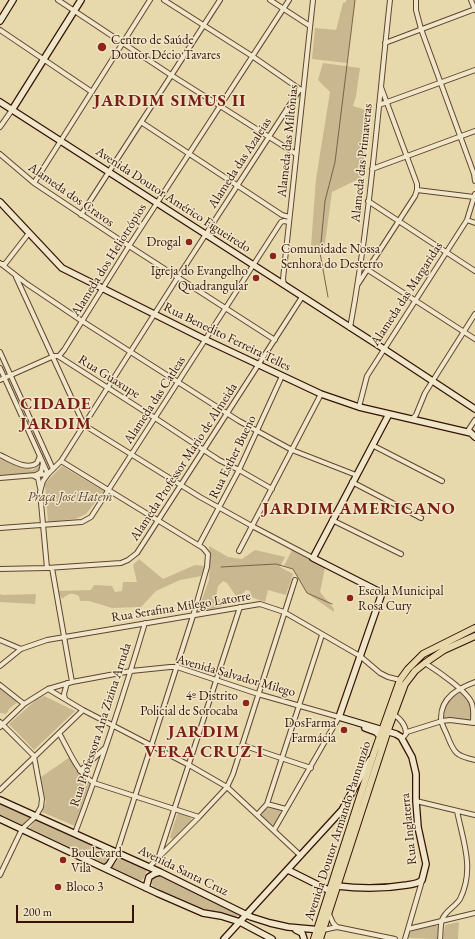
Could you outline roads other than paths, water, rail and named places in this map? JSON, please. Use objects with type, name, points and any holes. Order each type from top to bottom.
[{"type":"main road","points":[[0,21],[13,0]]},
{"type":"main road","points":[[12,110],[81,0]]},
{"type":"main road","name":"Avenida Doutor Américo Figueiredo","points":[[0,102],[157,202],[475,409]]},
{"type":"main road","name":"Rua Benedito Ferreira Telles","points":[[0,202],[62,268],[102,289],[321,394],[359,407],[474,435]]},
{"type":"main road","points":[[339,717],[381,596],[378,591],[313,558],[389,414]]},
{"type":"main road","points":[[383,732],[400,680],[408,669],[423,654],[475,628]]},
{"type":"main road","points":[[383,732],[393,714],[405,684],[415,671],[444,650],[475,636]]},
{"type":"main road","name":"Avenida Salvador Milego","points":[[339,717],[383,732]]},
{"type":"main road","points":[[383,732],[399,735],[402,739]]},
{"type":"main road","name":"Avenida Doutor Armando Pannunzio","points":[[314,939],[328,914],[374,753],[383,732]]},
{"type":"main road","name":"Avenida Doutor Armando Pannunzio","points":[[320,939],[320,930],[383,732]]},
{"type":"main road","name":"Rua Inglaterra","points":[[402,739],[412,757],[416,774],[418,827],[426,864],[422,880]]},
{"type":"main road","points":[[226,938],[342,810],[374,753]]},
{"type":"main road","name":"Avenida Santa Cruz","points":[[0,800],[160,872],[247,915],[270,923],[288,927],[320,930]]},
{"type":"main road","name":"Avenida Santa Cruz","points":[[0,819],[202,913],[222,916],[240,922],[272,939]]},
{"type":"main road","points":[[110,849],[112,861]]},
{"type":"main road","points":[[105,868],[112,861],[117,852]]},
{"type":"main road","points":[[288,870],[334,889],[387,889],[417,883],[422,880]]},
{"type":"main road","points":[[146,888],[149,877],[160,872]]},
{"type":"main road","name":"Avenida Santa Cruz","points":[[222,916],[231,926],[226,938]]},
{"type":"main road","points":[[288,927],[302,933],[304,939]]},
{"type":"main road","points":[[252,928],[276,939]]},
{"type":"street","points":[[58,0],[171,75],[296,154]]},
{"type":"street","points":[[34,183],[150,0]]},
{"type":"street","points":[[164,0],[302,90]]},
{"type":"street","points":[[81,215],[220,0]]},
{"type":"street","points":[[270,0],[310,26]]},
{"type":"street","name":"Alameda dos Heliotrópios","points":[[0,380],[55,356],[64,350],[128,246],[289,0]]},
{"type":"street","name":"Alameda das Miltônias","points":[[284,285],[283,279],[302,90],[313,0]]},
{"type":"street","name":"Alameda das Primaveras","points":[[350,328],[361,275],[390,0]]},
{"type":"street","points":[[416,0],[416,10],[421,29],[474,174],[475,181]]},
{"type":"street","points":[[385,43],[475,10],[472,0]]},
{"type":"street","points":[[0,30],[92,92]]},
{"type":"street","points":[[379,105],[475,70]]},
{"type":"street","points":[[361,275],[368,270],[400,222],[417,190],[417,184],[380,85]]},
{"type":"street","name":"Alameda das Azaleias","points":[[48,474],[61,462],[205,234],[302,90]]},
{"type":"street","points":[[0,127],[12,110]]},
{"type":"street","points":[[141,122],[289,219]]},
{"type":"street","points":[[372,169],[475,131]]},
{"type":"street","name":"Alameda dos Cravos","points":[[0,154],[34,183],[81,215],[275,340]]},
{"type":"street","points":[[417,190],[475,195]]},
{"type":"street","name":"Alameda das Margaridas","points":[[359,407],[367,376],[467,220],[475,195]]},
{"type":"street","points":[[368,201],[475,271]]},
{"type":"street","points":[[281,222],[283,218],[282,214]]},
{"type":"street","points":[[281,222],[289,219]]},
{"type":"street","points":[[467,220],[475,223]]},
{"type":"street","name":"Alameda das Catleas","points":[[0,528],[85,521],[94,513],[281,222]]},
{"type":"street","points":[[0,264],[5,264],[29,233]]},
{"type":"street","points":[[0,264],[16,277],[82,321],[257,431],[292,450],[356,475]]},
{"type":"street","points":[[368,270],[475,339]]},
{"type":"street","points":[[16,277],[55,356],[84,425],[181,485],[252,526],[313,558]]},
{"type":"street","points":[[25,294],[27,284]]},
{"type":"street","name":"Alameda Professor Mario de Almeida","points":[[0,569],[49,568],[121,563],[137,553],[302,297]]},
{"type":"street","points":[[412,419],[415,417],[424,393],[475,314]]},
{"type":"street","points":[[0,352],[53,469]]},
{"type":"street","name":"Rua Guaxupe","points":[[55,356],[219,460],[272,489]]},
{"type":"street","points":[[0,368],[48,474]]},
{"type":"street","name":"Rua Esther Bueno","points":[[199,545],[239,470],[282,376]]},
{"type":"street","points":[[239,551],[321,394]]},
{"type":"street","points":[[474,435],[469,429],[475,420]]},
{"type":"street","points":[[372,445],[442,481]]},
{"type":"street","points":[[0,455],[21,464],[30,466],[37,463],[40,455]]},
{"type":"street","points":[[34,476],[42,470],[42,460]]},
{"type":"street","points":[[61,462],[199,545],[206,550],[208,554],[207,567],[193,616],[117,852]]},
{"type":"street","points":[[0,478],[48,474]]},
{"type":"street","points":[[40,492],[43,481],[48,474]]},
{"type":"street","points":[[34,476],[38,478],[49,568],[64,637],[69,683],[64,694],[65,699]]},
{"type":"street","points":[[352,482],[421,518]]},
{"type":"street","points":[[332,520],[401,554]]},
{"type":"street","points":[[149,867],[227,787],[233,774],[295,580]]},
{"type":"street","name":"Rua Serafina Milego Latorre","points":[[0,666],[21,649],[47,640],[260,604],[284,612],[360,656],[380,673],[400,680]]},
{"type":"street","points":[[158,857],[240,607]]},
{"type":"street","name":"Rua Professora Ana Zizina Arruda","points":[[75,833],[107,746],[145,623]]},
{"type":"street","points":[[257,815],[267,804],[322,634]]},
{"type":"street","points":[[0,640],[21,649]]},
{"type":"street","points":[[402,739],[407,732],[442,721],[450,720],[474,723],[472,704],[469,698],[459,688],[425,663]]},
{"type":"street","name":"Avenida Salvador Milego","points":[[1,724],[24,704],[48,689],[131,670],[177,668],[258,694],[339,717]]},
{"type":"street","points":[[475,682],[459,688],[448,699],[443,708],[442,721],[453,750],[458,755],[475,760]]},
{"type":"street","points":[[0,685],[24,704]]},
{"type":"street","points":[[48,689],[83,710],[152,745],[227,787],[301,856]]},
{"type":"street","points":[[0,790],[83,710]]},
{"type":"street","points":[[393,714],[403,722],[407,732]]},
{"type":"street","points":[[274,830],[339,717]]},
{"type":"street","points":[[0,875],[22,829],[36,816],[41,807],[42,799],[34,756],[1,724]]},
{"type":"street","points":[[59,733],[80,771],[86,778],[94,783],[199,817]]},
{"type":"street","points":[[242,745],[311,768]]},
{"type":"street","points":[[80,771],[107,746]]},
{"type":"street","points":[[98,755],[102,758]]},
{"type":"street","points":[[416,801],[475,815]]},
{"type":"street","points":[[267,804],[286,809]]},
{"type":"street","points":[[440,939],[442,921],[445,915],[459,900],[466,883],[468,873],[468,861],[457,811]]},
{"type":"street","points":[[165,838],[172,844]]},
{"type":"street","name":"Rua Inglaterra","points":[[405,939],[422,880]]},
{"type":"street","points":[[408,928],[475,913]]},
{"type":"street","points":[[328,914],[333,924],[337,927]]},
{"type":"street","points":[[320,930],[337,927],[395,939]]},
{"type":"waterway","points":[[328,297],[320,253],[325,201],[335,162],[355,0]]},
{"type":"waterway","points":[[221,567],[276,564],[293,569],[307,593],[332,604]]},
{"type":"place","name":"Centro de Saúde Doutor Décio Tavares","points":[[102,47]]},
{"type":"place","name":"Drogal","points":[[189,242]]},
{"type":"place","name":"Comunidade Nossa Senhora do Desterro","points":[[273,256]]},
{"type":"place","name":"Igreja do Evangelho Quadrangular","points":[[256,278]]},
{"type":"place","name":"Escola Municipal Rosa Cury","points":[[350,598]]},
{"type":"place","name":"4º Distrito Policial de Sorocaba","points":[[246,703]]},
{"type":"place","name":"DosFarma Farmácia","points":[[344,730]]},
{"type":"place","name":"Boulevard Vila","points":[[63,860]]},
{"type":"place","name":"Bloco 3","points":[[58,887]]},
{"type":"district","name":"JARDIM SIMUS II","points":[[170,101]]},
{"type":"district","name":"CIDADE JARDIM","points":[[56,414]]},
{"type":"district","name":"JARDIM AMERICANO","points":[[359,509]]},
{"type":"district","name":"JARDIM VERA CRUZ I","points":[[204,742]]},
{"type":"park label","name":"Praça José Hatem","points":[[70,497]]}]
